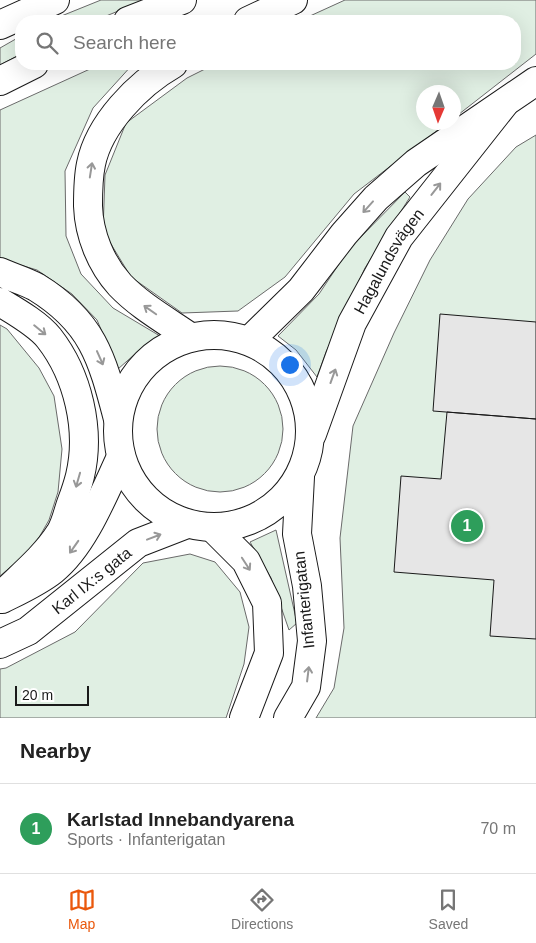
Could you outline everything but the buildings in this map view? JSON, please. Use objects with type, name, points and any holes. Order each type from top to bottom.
[{"type":"main road","points":[[22,15],[55,0]]},
{"type":"main road","points":[[143,15],[182,0]]},
{"type":"main road","points":[[261,15],[293,0]]},
{"type":"main road","points":[[0,25],[15,18]]},
{"type":"main road","points":[[0,81],[22,70]]},
{"type":"main road","points":[[165,70],[135,93],[116,113],[100,139],[91,163],[88,188],[89,217],[93,239],[106,266],[120,285],[142,304],[190,337]]},
{"type":"main road","name":"Hagalundsvägen","points":[[249,341],[301,290],[344,234],[376,198],[416,163],[536,81]]},
{"type":"main road","name":"Hagalundsvägen","points":[[310,438],[352,323],[400,237],[504,104]]},
{"type":"main road","points":[[0,272],[35,286],[68,311],[88,335],[102,361],[118,419],[121,457],[135,486],[158,510],[187,524],[213,528],[239,524],[264,514],[284,498],[300,476],[307,458],[310,438],[308,408],[296,380],[276,356],[249,341],[220,335],[190,337],[164,348],[141,367],[126,391],[118,419]]},
{"type":"main road","points":[[0,302],[17,312],[48,337],[67,367],[77,395],[83,422],[84,450],[80,475],[61,532],[50,547],[0,598]]},
{"type":"main road","name":"Karl IX:s gata","points":[[0,598],[39,580],[65,560],[86,528],[121,457]]},
{"type":"main road","name":"Infanterigatan","points":[[288,718],[306,687],[312,641],[307,586],[297,534],[300,476]]},
{"type":"main road","name":"Karl IX:s gata","points":[[0,644],[28,631],[138,543],[187,524]]},
{"type":"main road","points":[[213,528],[246,561],[267,603],[270,653],[244,718]]},
{"type":"green space","points":[[101,0],[145,0],[109,15],[64,15]]},
{"type":"green space","points":[[345,0],[536,0],[536,54],[521,66],[521,15],[312,15]]},
{"type":"green space","points":[[15,39],[15,57],[0,65],[0,48]]},
{"type":"green space","points":[[88,70],[128,70],[93,108],[65,171],[66,236],[81,274],[113,308],[160,336],[118,369],[97,320],[72,294],[37,270],[0,259],[0,110]]},
{"type":"green space","points":[[203,70],[516,70],[461,113],[461,85],[416,85],[416,130],[438,130],[354,194],[285,277],[238,311],[182,313],[131,277],[103,231],[105,175],[126,123],[187,78]]},
{"type":"green space","points":[[536,135],[536,718],[316,718],[334,688],[344,628],[340,538],[353,426],[394,333],[430,260],[468,199],[516,147]]},
{"type":"green space","points":[[405,192],[410,197],[365,268],[326,352],[317,377],[296,350],[278,336],[319,294],[349,249]]},
{"type":"green space","points":[[0,325],[7,329],[39,368],[54,396],[62,449],[58,492],[49,520],[33,548],[0,576]]},
{"type":"green space","points":[[220,366],[244,371],[265,384],[278,405],[283,429],[278,453],[265,474],[244,487],[220,492],[196,487],[175,474],[162,453],[157,429],[162,405],[175,384],[196,371]]},
{"type":"green space","points":[[276,530],[297,623],[289,630],[271,578],[250,542]]},
{"type":"green space","points":[[190,554],[215,562],[240,592],[249,627],[244,664],[226,718],[0,718],[0,669],[6,668],[75,632],[143,563]]},
{"type":"place","name":"Karlstad Innebandyarena","points":[[467,526]]}]
